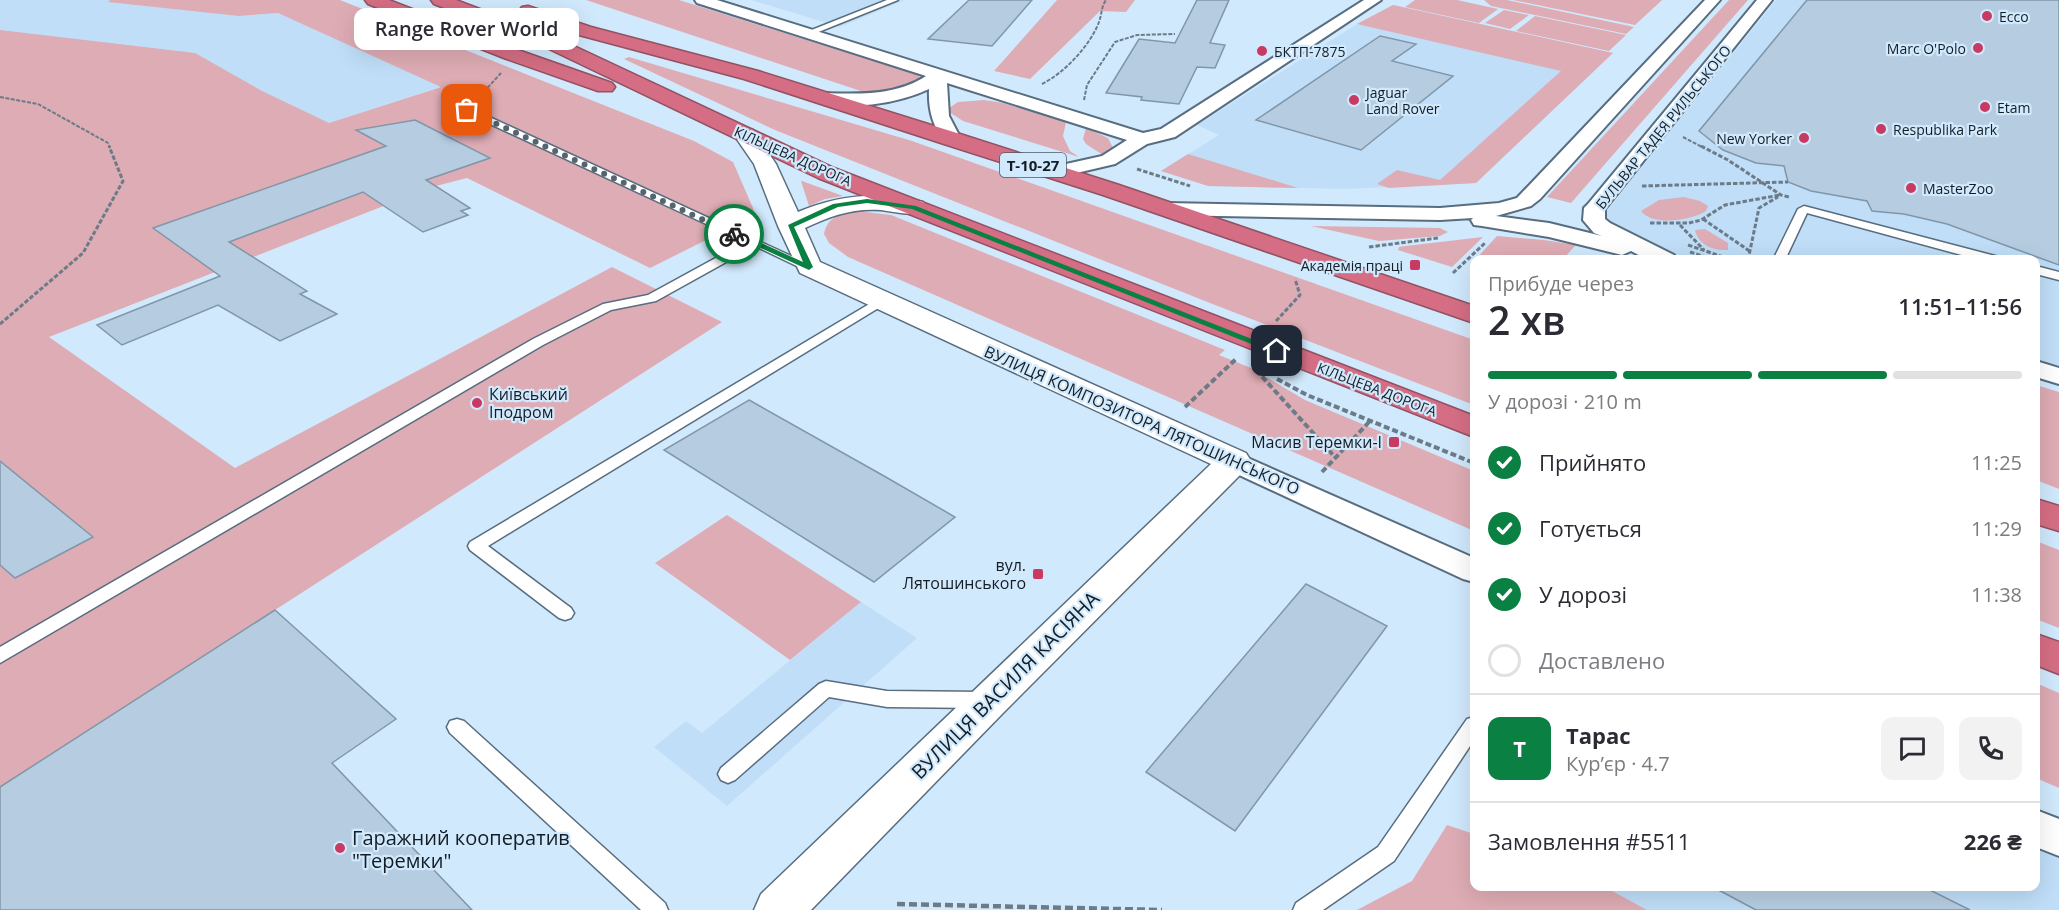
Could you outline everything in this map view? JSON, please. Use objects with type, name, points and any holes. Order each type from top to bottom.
[{"type":"highway","points":[[374,0],[592,84],[695,110]]},
{"type":"highway","name":"КІЛЬЦЕВА ДОРОГА","points":[[440,0],[552,43],[826,173],[1470,425]]},
{"type":"highway","name":"Т-10-27","points":[[510,4],[585,31],[752,75],[1055,172],[1470,314]]},
{"type":"highway","points":[[632,25],[752,75]]},
{"type":"highway","points":[[2040,512],[2059,519]]},
{"type":"highway","points":[[2040,651],[2059,658]]},
{"type":"street","points":[[702,0],[1142,139]]},
{"type":"street","points":[[1055,172],[1108,160],[1142,139],[1168,133],[1374,0]]},
{"type":"street","points":[[1166,209],[1440,214],[1501,209],[1524,202],[1713,0]]},
{"type":"street","name":"БУЛЬВАР ТАДЕЯ РИЛЬСЬКОГО","points":[[1654,255],[1602,228],[1594,220],[1595,208],[1765,0]]},
{"type":"street","points":[[824,98],[878,98],[908,94],[922,88],[939,76]]},
{"type":"street","points":[[939,76],[937,104],[941,123],[952,139]]},
{"type":"street","points":[[937,104],[958,97],[1001,95]]},
{"type":"street","points":[[745,135],[765,164],[809,267]]},
{"type":"street","points":[[790,226],[836,205],[867,201],[914,207]]},
{"type":"street","points":[[1440,214],[1549,230],[1645,255]]},
{"type":"street","name":"ВУЛИЦЯ КОМПОЗИТОРА ЛЯТОШИНСЬКОГО","points":[[809,267],[881,302],[1470,569]]},
{"type":"street","points":[[2040,370],[2059,376]]},
{"type":"street","name":"ВУЛИЦЯ ВАСИЛЯ КАСІЯНА","points":[[778,910],[1233,461]]},
{"type":"street","points":[[2040,830],[2059,838]]},
{"type":"lane","points":[[808,33],[894,0]]},
{"type":"lane","name":"ВУЛИЦЯ КОМПОЗИТОРА ЛЯТОШИНСЬКОГО","points":[[467,110],[752,243],[809,267]]},
{"type":"lane","points":[[1781,255],[1804,209],[1976,255]]},
{"type":"lane","points":[[0,656],[538,342],[607,307],[652,298],[752,243]]},
{"type":"lane","points":[[2040,271],[2059,276]]},
{"type":"lane","points":[[565,613],[476,546],[881,302]]},
{"type":"lane","points":[[728,774],[826,689],[887,699],[989,700]]},
{"type":"lane","points":[[457,727],[657,910]]},
{"type":"lane","points":[[1304,910],[1386,854],[1470,731]]},
{"type":"path","points":[[1033,87],[1052,80],[1058,75],[1098,25],[1101,5],[1106,0]]},
{"type":"path","points":[[467,110],[503,71]]},
{"type":"path","points":[[0,97],[38,104],[108,143],[123,181],[83,253],[0,324]]},
{"type":"path","points":[[1100,162],[1188,189]]},
{"type":"path","points":[[1636,186],[1788,182]]},
{"type":"path","points":[[1641,222],[1661,225],[1680,224],[1703,219],[1712,211],[1723,206],[1781,195],[1759,208],[1750,255]]},
{"type":"path","points":[[1703,219],[1751,252]]},
{"type":"path","points":[[1680,224],[1706,251]]},
{"type":"path","points":[[1370,247],[1439,238]]},
{"type":"path","points":[[1472,255],[1490,238]]},
{"type":"path","points":[[1453,273],[1470,257]]},
{"type":"path","points":[[1274,324],[1300,295],[1300,288],[1291,270]]},
{"type":"path","points":[[1181,411],[1242,355]]},
{"type":"path","points":[[1236,359],[1245,362]]},
{"type":"path","points":[[1334,456],[1253,366],[1307,395],[1470,461]]},
{"type":"path","points":[[1322,472],[1334,456],[1370,421]]},
{"type":"path","points":[[897,904],[1162,910]]},
{"type":"shaded area","points":[[0,0],[110,0],[239,16],[278,13],[442,86],[323,125],[0,32]]},
{"type":"shaded area","name":"Київський Іподром","points":[[110,0],[340,0],[694,141],[733,162],[756,215],[650,268],[467,178],[432,187],[49,337],[235,468],[612,267],[722,322],[0,787],[0,30],[195,53],[262,91],[329,123],[441,87],[278,13],[239,16],[108,2]]},
{"type":"shaded area","points":[[586,0],[679,0],[918,75],[921,79],[917,86],[870,94]]},
{"type":"shaded area","points":[[751,0],[905,0],[840,27]]},
{"type":"shaded area","points":[[1057,0],[1135,0],[1126,12],[1100,11],[1030,79],[994,71]]},
{"type":"shaded area","points":[[1415,0],[1457,0],[1498,9],[1479,23],[1405,7]]},
{"type":"shaded area","points":[[1484,0],[1507,0],[1634,27],[1626,34],[1491,6]]},
{"type":"shaded area","points":[[1513,0],[1662,0],[1635,25]]},
{"type":"shaded area","points":[[1729,0],[1748,0],[1571,203],[1547,197]]},
{"type":"shaded area","name":"Respublika Park","points":[[1776,0],[2059,0],[2059,367],[2040,360],[2040,255],[1678,255],[1645,246],[1620,234],[1602,217]]},
{"type":"shaded area","points":[[1393,5],[1613,53],[1476,183],[1346,189],[1208,186],[1161,171],[1219,135],[1197,125],[1357,24]]},
{"type":"shaded area","points":[[1393,5],[1613,53],[1476,183],[1389,188],[1377,184],[1397,170],[1440,180],[1561,71],[1357,24]]},
{"type":"shaded area","points":[[1504,10],[1529,15],[1510,29],[1485,23]]},
{"type":"shaded area","points":[[1535,16],[1626,35],[1609,51],[1516,31]]},
{"type":"shaded area","points":[[629,57],[912,141],[1470,339],[1470,403],[775,130],[624,59]]},
{"type":"shaded area","points":[[984,100],[1003,103],[1066,122],[1063,136],[1070,151],[1079,157],[963,121],[946,110],[958,102]]},
{"type":"shaded area","points":[[1086,128],[1108,138],[1113,148],[1103,155],[1086,144],[1083,139]]},
{"type":"shaded area","points":[[1188,154],[1298,188],[1208,186],[1161,171]]},
{"type":"shaded area","points":[[801,181],[843,196],[825,199],[809,206]]},
{"type":"shaded area","points":[[1684,197],[1700,201],[1708,206],[1706,211],[1692,217],[1663,220],[1654,219],[1641,211],[1659,200]]},
{"type":"shaded area","points":[[857,211],[891,215],[1225,350],[1219,355],[1251,368],[1305,400],[1470,469],[1470,529],[848,257],[829,243],[824,234],[828,223],[845,213]]},
{"type":"shaded area","points":[[1311,226],[1440,228],[1448,232],[1440,236],[1379,241]]},
{"type":"shaded area","points":[[1705,229],[1728,243],[1728,250],[1712,248],[1699,240],[1695,230]]},
{"type":"shaded area","points":[[1497,236],[1576,245],[1567,255],[1480,255]]},
{"type":"shaded area","points":[[1483,237],[1452,267],[1398,250],[1399,247]]},
{"type":"shaded area","points":[[2040,386],[2059,392],[2059,489],[2040,482]]},
{"type":"shaded area","points":[[727,515],[861,602],[790,660],[655,563]]},
{"type":"shaded area","points":[[2040,543],[2059,550],[2059,628],[2040,621]]},
{"type":"shaded area","points":[[861,602],[917,638],[727,806],[654,747],[686,721],[702,733]]},
{"type":"shaded area","points":[[2040,685],[2059,693],[2059,788],[2040,780]]},
{"type":"shaded area","points":[[1447,825],[1470,833],[1470,891],[1612,891],[1647,910],[1357,910],[1412,881]]},
{"type":"shaded area","points":[[2040,847],[2059,856],[2059,910],[1647,910],[1612,891],[2040,891]]},
{"type":"building","points":[[969,0],[1032,0],[992,46],[928,39]]},
{"type":"building","points":[[1197,0],[1229,0],[1210,43],[1225,45],[1215,68],[1197,67],[1179,104],[1106,93],[1139,39],[1175,43]]},
{"type":"building","name":"Respublika Park","points":[[1807,0],[2059,0],[2059,265],[2040,258],[2040,255],[2032,255],[1947,224],[1904,214],[1872,211],[1867,201],[1811,191],[1788,182],[1784,166],[1756,163],[1723,150],[1699,131]]},
{"type":"building","name":"Jaguar Land Rover","points":[[1380,36],[1416,44],[1392,61],[1453,76],[1361,150],[1256,120]]},
{"type":"building","points":[[415,120],[490,158],[426,180],[470,208],[461,211],[468,215],[423,232],[363,192],[229,242],[307,291],[300,294],[337,314],[280,341],[218,305],[122,345],[97,325],[220,276],[153,228],[386,146],[356,130]]},
{"type":"building","points":[[749,400],[955,517],[874,582],[664,450]]},
{"type":"building","points":[[0,461],[93,537],[15,578],[0,565]]},
{"type":"building","points":[[1306,584],[1387,626],[1235,831],[1146,772]]},
{"type":"building","points":[[275,610],[396,719],[332,763],[472,910],[0,910],[0,787]]},
{"type":"building","points":[[1720,891],[1932,891],[1970,910],[1756,910]]},
{"type":"way so far","points":[[467,110],[734,234]]},
{"type":"place","name":"Ecco","points":[[1987,16]]},
{"type":"place","name":"Marc O'Polo","points":[[1978,48]]},
{"type":"place","name":"БКТП-7875","points":[[1262,51]]},
{"type":"place","name":"Jaguar Land Rover","points":[[1354,100]]},
{"type":"place","name":"Etam","points":[[1985,107]]},
{"type":"place","name":"Range Rover World","points":[[467,110]]},
{"type":"place","name":"Respublika Park","points":[[1881,129]]},
{"type":"place","name":"New Yorker","points":[[1804,138]]},
{"type":"place","name":"MasterZoo","points":[[1911,188]]},
{"type":"place","name":"Академія праці","points":[[1415,265]]},
{"type":"place","name":"Київський Іподром","points":[[477,403]]},
{"type":"place","name":"Масив Теремки-I","points":[[1394,442]]},
{"type":"place","name":"вул. Лятошинського","points":[[1038,574]]},
{"type":"place","name":"Гаражний кооператив \"Теремки\"","points":[[340,848]]},
{"type":"route","points":[[734,234],[809,267],[790,226],[836,205],[867,201],[914,207],[1277,351]]}]
